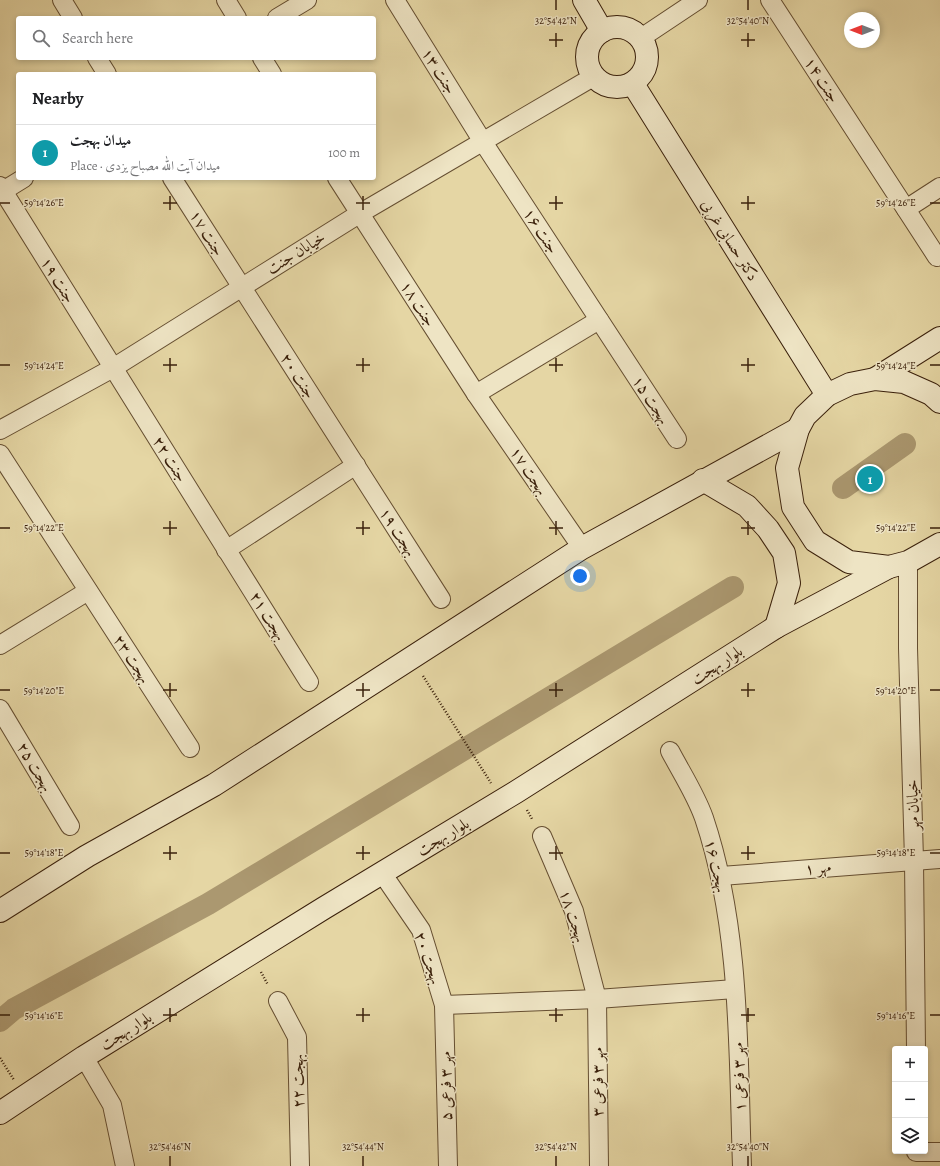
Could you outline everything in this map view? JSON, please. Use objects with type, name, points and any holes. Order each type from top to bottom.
[{"type":"main road","points":[[584,0],[602,31]]},
{"type":"main road","points":[[618,26],[635,32],[641,38],[646,47],[648,58],[646,68],[640,77],[632,84],[616,88],[600,82],[593,77],[588,67],[586,57],[588,46],[594,37],[610,27],[618,26]]},
{"type":"main road","name":"دکتر حسابی غربی","points":[[632,84],[827,395]]},
{"type":"main road","points":[[875,379],[940,338]]},
{"type":"main road","points":[[898,564],[849,562],[815,541],[793,507],[787,468],[798,429],[806,416],[827,395],[850,384],[875,379],[904,382],[937,396]]},
{"type":"main road","points":[[0,911],[87,856],[214,784],[582,548],[798,429]]},
{"type":"main road","points":[[703,480],[747,506],[768,529],[784,553],[789,583],[776,627]]},
{"type":"main road","name":"بلوار بهجت","points":[[0,1113],[84,1057],[516,792],[776,627],[940,544]]},
{"type":"street","points":[[62,0],[72,16]]},
{"type":"street","points":[[226,0],[236,16]]},
{"type":"street","points":[[280,16],[307,0]]},
{"type":"street","name":"جنت ۱۳","points":[[395,0],[483,142]]},
{"type":"street","points":[[641,38],[698,0]]},
{"type":"street","name":"جنت ۱۴","points":[[770,0],[937,257]]},
{"type":"street","points":[[98,60],[106,72]]},
{"type":"street","points":[[263,60],[271,72]]},
{"type":"street","name":"خیابان جنت","points":[[0,430],[113,368],[359,214],[593,77]]},
{"type":"street","name":"جنت ۱۶","points":[[483,142],[598,320]]},
{"type":"street","points":[[2,188],[20,180]]},
{"type":"street","name":"جنت ۱۷","points":[[173,180],[241,287]]},
{"type":"street","name":"جنت ۱۸","points":[[338,180],[476,394]]},
{"type":"street","points":[[906,209],[940,187]]},
{"type":"street","name":"جنت ۱۹","points":[[2,188],[113,368]]},
{"type":"street","name":"جنت ۲۰","points":[[241,287],[356,465]]},
{"type":"street","points":[[476,394],[598,320]]},
{"type":"street","name":"بهجت ۱۵","points":[[598,320],[677,439]]},
{"type":"street","name":"جنت ۲۲","points":[[113,368],[226,550]]},
{"type":"street","name":"بهجت ۱۷","points":[[476,394],[582,548]]},
{"type":"street","name":"بهجت ۲۳","points":[[0,454],[190,748]]},
{"type":"street","points":[[226,550],[356,465]]},
{"type":"street","name":"بهجت ۱۹","points":[[356,465],[441,598]]},
{"type":"street","name":"بهجت ۲۱","points":[[226,550],[309,682]]},
{"type":"street","name":"خیابان مهر","points":[[898,564],[908,648],[914,860],[916,1046]]},
{"type":"street","points":[[0,645],[88,591]]},
{"type":"street","name":"بهجت ۲۵","points":[[0,709],[70,826]]},
{"type":"street","name":"بهجت ۱۶","points":[[670,751],[704,816],[721,876],[735,989]]},
{"type":"street","name":"بهجت ۱۸","points":[[542,836],[574,911],[597,999]]},
{"type":"street","name":"مهر ۱","points":[[721,876],[940,859]]},
{"type":"street","name":"بهجت ۲۰","points":[[382,873],[421,930],[444,1005]]},
{"type":"street","points":[[444,1005],[597,999],[735,989]]},
{"type":"street","name":"مهر ۳ فرعی ۱","points":[[735,989],[742,1166]]},
{"type":"street","name":"مهر ۳ فرعی ۳","points":[[597,999],[599,1166]]},
{"type":"street","name":"بهجت ۲۲","points":[[278,1002],[297,1037],[300,1166]]},
{"type":"street","name":"مهر ۳ فرعی ۵","points":[[444,1005],[448,1166]]},
{"type":"street","points":[[84,1057],[112,1105],[125,1166]]},
{"type":"street","points":[[916,1156],[940,1152]]},
{"type":"path","points":[[412,658],[442,708],[482,768]]},
{"type":"path","points":[[516,792],[542,836]]},
{"type":"path","points":[[250,954],[278,1002]]},
{"type":"path","points":[[0,1058],[3,1063]]},
{"type":"waterway","points":[[843,488],[905,444]]},
{"type":"waterway","points":[[0,1021],[14,1009],[208,904],[733,587]]},
{"type":"place","name":"میدان بهجت","points":[[870,479]]}]
